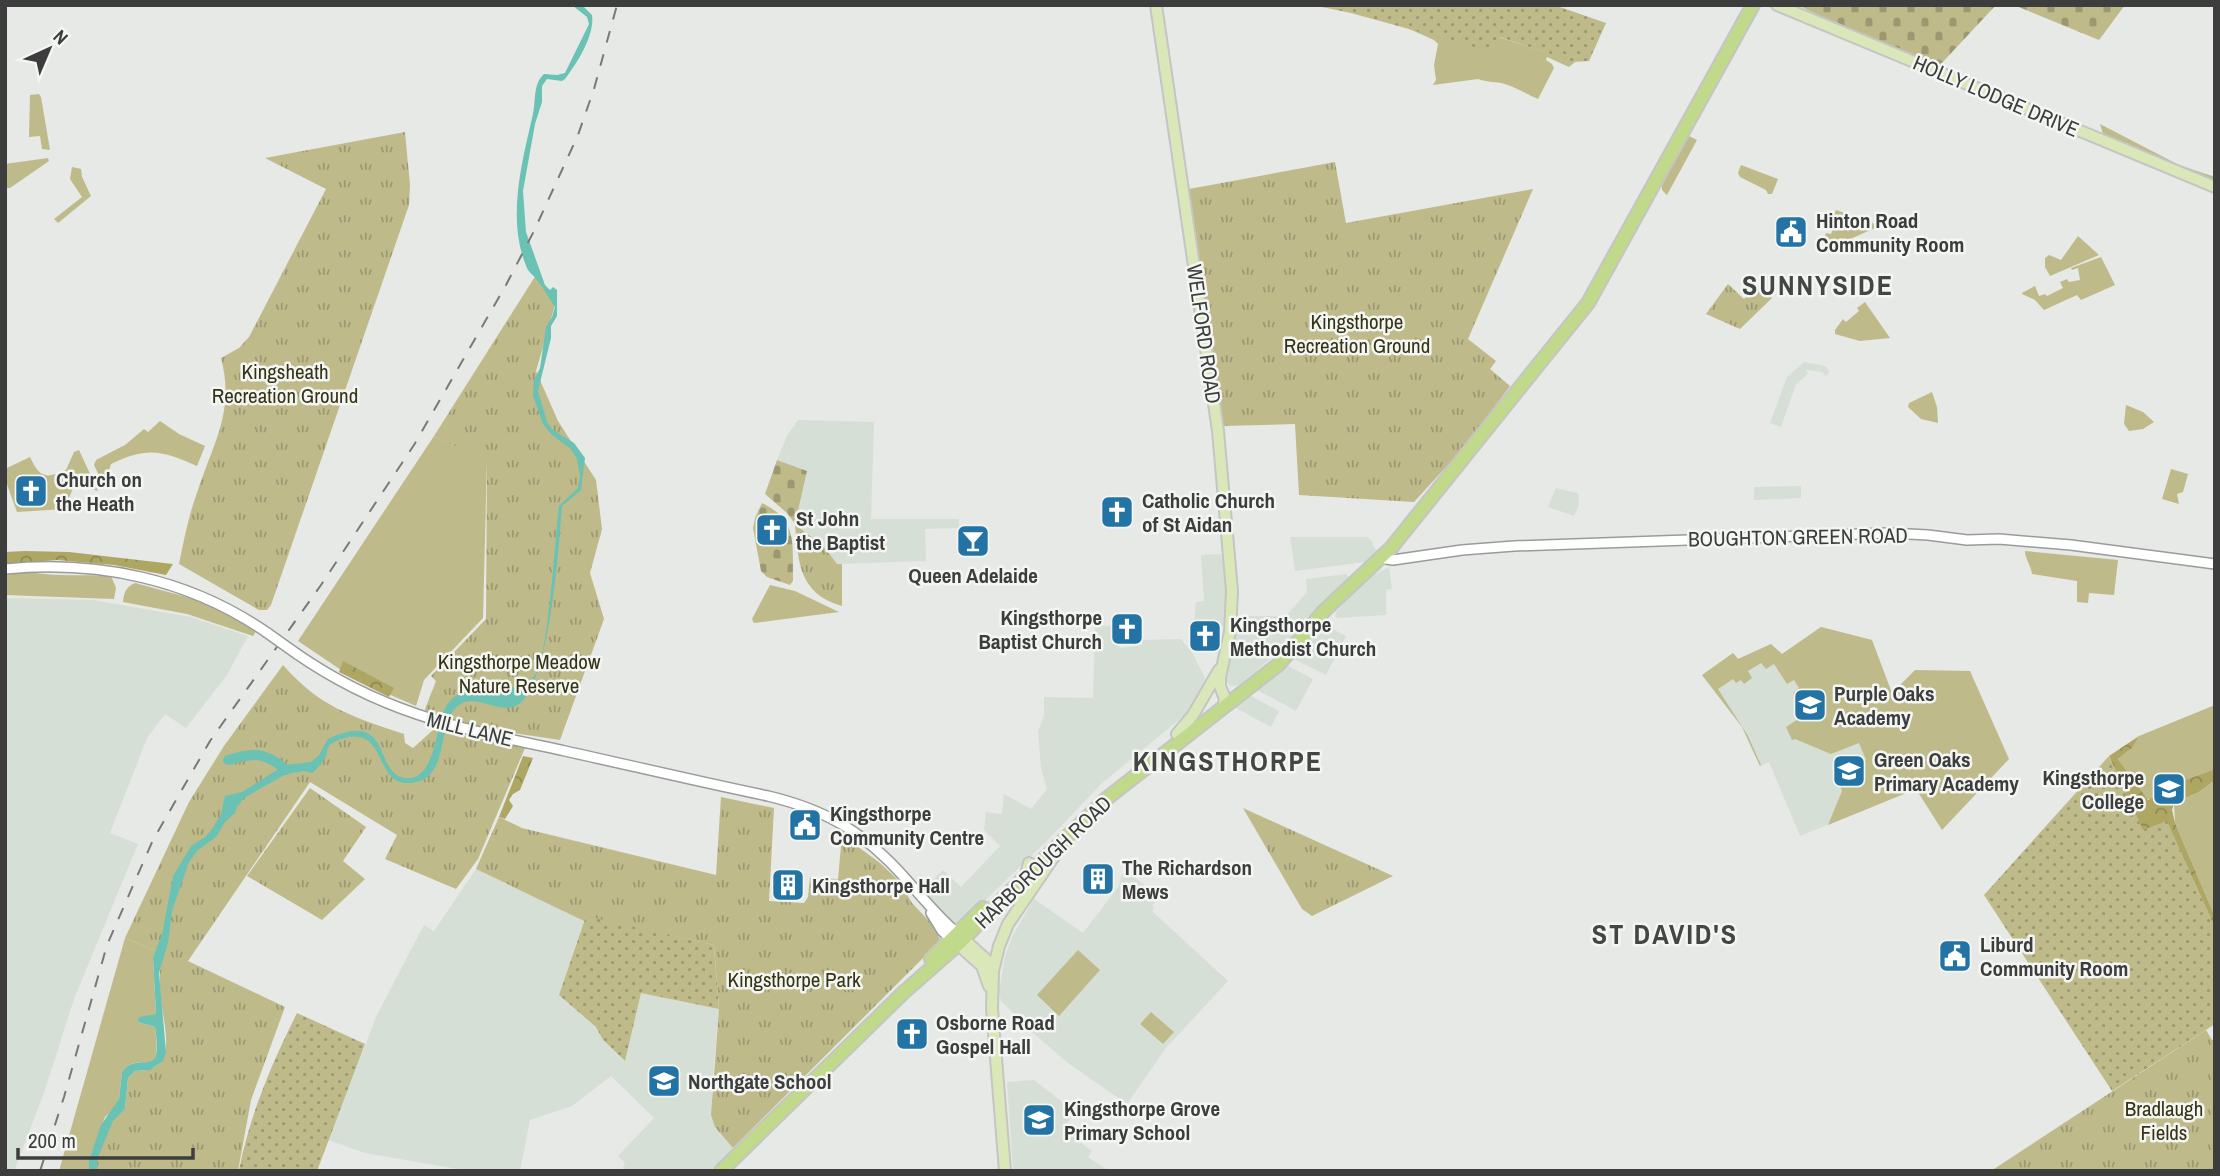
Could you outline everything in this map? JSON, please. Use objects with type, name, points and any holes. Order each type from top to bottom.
[{"type":"highway","name":"HARBOROUGH ROAD","points":[[721,1171],[904,992],[923,967],[1111,784],[1177,734],[1279,664],[1331,604],[1394,544],[1588,303],[1753,5]]},
{"type":"highway","name":"HARBOROUGH ROAD","points":[[956,935],[990,911],[1116,791],[1224,703]]},
{"type":"main road","name":"WELFORD ROAD","points":[[1156,5],[1217,424],[1232,591],[1230,632],[1220,681],[1224,703]]},
{"type":"main road","name":"HOLLY LODGE DRIVE","points":[[1777,5],[2215,187]]},
{"type":"main road","name":"WELFORD ROAD","points":[[1177,734],[1199,706],[1223,664]]},
{"type":"main road","points":[[1005,1171],[992,996],[993,971],[1001,938],[1015,911],[1062,844]]},
{"type":"main road","points":[[1015,911],[1029,863]]},
{"type":"main road","points":[[956,935],[989,962],[993,971]]},
{"type":"main road","points":[[956,935],[985,970],[992,996]]},
{"type":"street","name":"BOUGHTON GREEN ROAD","points":[[1380,558],[1393,560],[1523,545],[1889,533],[2071,545],[2215,564]]},
{"type":"street","name":"MILL LANE","points":[[5,569],[80,568],[155,580],[215,601],[365,695],[430,720],[781,799],[816,811],[849,827],[889,860],[956,935]]},
{"type":"street","points":[[849,827],[862,831],[890,856],[954,928],[956,935]]},
{"type":"shaded area","points":[[572,5],[582,5],[592,15],[591,31],[580,57],[565,79],[547,79],[542,86],[542,102],[535,124],[523,191],[526,232],[545,285],[550,290],[553,287],[557,290],[557,316],[551,326],[551,338],[538,391],[547,422],[553,430],[574,443],[585,458],[581,490],[562,506],[555,583],[544,649],[540,661],[548,621],[559,506],[578,488],[580,476],[577,459],[571,449],[551,434],[543,424],[533,396],[546,327],[555,307],[528,270],[521,250],[518,191],[538,82],[544,74],[565,73],[589,24],[587,17]]},
{"type":"shaded area","points":[[1804,362],[1825,366],[1830,372],[1826,376],[1822,372],[1806,370],[1808,374],[1796,384],[1781,427],[1770,423],[1787,377]]},
{"type":"shaded area","points":[[798,420],[874,422],[871,519],[959,519],[959,528],[925,529],[926,561],[837,564],[825,548],[795,524],[807,471],[777,460],[787,436]]},
{"type":"shaded area","points":[[1801,486],[1801,498],[1754,500],[1754,487]]},
{"type":"shaded area","points":[[1556,488],[1578,493],[1579,505],[1574,516],[1548,507]]},
{"type":"shaded area","points":[[1290,537],[1367,537],[1375,549],[1379,550],[1365,562],[1295,571]]},
{"type":"shaded area","points":[[1221,554],[1226,584],[1225,626],[1194,623],[1196,602],[1204,601],[1201,555]]},
{"type":"shaded area","points":[[1389,567],[1392,589],[1386,590],[1386,615],[1335,616],[1369,577]]},
{"type":"shaded area","points":[[1347,574],[1350,581],[1289,643],[1239,685],[1230,686],[1223,677],[1236,635],[1237,621],[1244,616],[1286,616],[1307,592],[1306,579]]},
{"type":"shaded area","points":[[5,598],[93,600],[191,617],[248,636],[227,675],[186,728],[165,714],[147,738],[110,833],[138,844],[74,999],[44,1093],[14,1171],[5,1171]]},
{"type":"shaded area","points":[[1323,624],[1346,636],[1326,675],[1294,659],[1293,654]]},
{"type":"shaded area","points":[[1117,625],[1118,646],[1121,648],[1142,645],[1142,640],[1181,639],[1193,654],[1205,678],[1201,693],[1186,714],[1102,783],[1048,840],[957,927],[940,913],[926,893],[927,885],[943,870],[961,887],[1000,846],[984,830],[986,812],[1002,814],[1004,794],[1031,809],[1047,789],[1041,768],[1038,731],[1044,716],[1044,697],[1093,698],[1095,627]]},
{"type":"shaded area","name":"Purple Oaks Academy","points":[[1821,627],[1872,640],[1916,789],[1800,836],[1769,762],[1760,766],[1742,727],[1702,675],[1733,653],[1738,659],[1771,644],[1782,654]]},
{"type":"shaded area","points":[[1283,663],[1313,679],[1296,711],[1255,689]]},
{"type":"shaded area","points":[[539,664],[536,677],[526,697],[513,707],[497,707],[474,701],[459,705],[448,721],[436,765],[422,780],[399,782],[385,768],[376,749],[369,742],[360,737],[348,737],[329,746],[325,758],[313,773],[304,771],[286,774],[244,798],[216,837],[198,850],[189,862],[172,911],[168,943],[159,973],[166,1052],[163,1061],[150,1070],[135,1071],[128,1078],[125,1109],[113,1121],[98,1157],[97,1171],[89,1171],[89,1160],[101,1125],[119,1099],[122,1072],[136,1063],[153,1060],[156,1055],[155,1027],[138,1022],[139,1017],[156,1014],[153,957],[162,935],[173,876],[191,846],[213,828],[221,814],[225,796],[242,792],[285,765],[311,762],[319,755],[328,739],[349,732],[363,731],[372,737],[395,774],[405,778],[416,777],[429,761],[443,713],[452,698],[466,692],[498,690],[522,684],[535,675]]},
{"type":"shaded area","points":[[1249,695],[1279,711],[1271,727],[1234,707]]},
{"type":"shaded area","points":[[476,869],[584,921],[559,995],[596,1027],[603,1040],[624,1061],[641,993],[719,1009],[712,1086],[715,1127],[733,1148],[710,1171],[624,1171],[625,1163],[618,1156],[654,1118],[611,1076],[572,1106],[530,1120],[520,1171],[469,1171],[365,1153],[328,1140],[377,1015],[424,925],[434,931]]},
{"type":"shaded area","points":[[1122,874],[1127,878],[1131,874],[1159,898],[1152,906],[1152,911],[1228,981],[1165,1049],[1127,1104],[1068,1063],[1032,1032],[1001,1001],[999,992],[1005,956],[1013,935],[1034,899],[1083,933],[1119,886]]},
{"type":"shaded area","name":"Kingsthorpe Grove Primary School","points":[[1034,1080],[1074,1111],[1064,1130],[1092,1151],[1088,1157],[1109,1171],[1013,1171],[1007,1082]]},
{"type":"green space","points":[[1312,5],[1554,5],[1606,23],[1589,61],[1573,62],[1500,37],[1492,52],[1351,13]]},
{"type":"green space","points":[[1798,5],[1996,5],[1940,65],[1832,22]]},
{"type":"green space","points":[[2014,5],[2125,5],[2099,40]]},
{"type":"green space","points":[[1407,28],[1499,37],[1575,62],[1569,67],[1547,57],[1546,60],[1554,68],[1538,99],[1505,84],[1478,79],[1433,85],[1436,80],[1434,65],[1438,44]]},
{"type":"green space","points":[[39,94],[50,150],[42,149],[40,136],[29,137],[30,95]]},
{"type":"green space","points":[[2100,124],[2179,165],[2215,177],[2215,183],[2128,148],[2103,134]]},
{"type":"green space","name":"Kingsheath Recreation Ground","points":[[405,132],[409,205],[271,605],[267,610],[259,610],[179,564],[192,508],[221,426],[226,394],[221,358],[239,348],[249,337],[326,189],[265,158]]},
{"type":"green space","points":[[1689,136],[1697,140],[1667,195],[1662,190],[1662,185]]},
{"type":"green space","points":[[48,158],[49,161],[10,188],[5,188],[5,164]]},
{"type":"green space","name":"Kingsthorpe Recreation Ground","points":[[1335,162],[1346,223],[1533,189],[1468,339],[1496,361],[1490,369],[1510,386],[1467,444],[1414,502],[1299,495],[1295,424],[1222,426],[1189,189]]},
{"type":"green space","points":[[1741,165],[1778,179],[1772,194],[1740,177],[1738,173]]},
{"type":"green space","points":[[72,167],[81,169],[91,196],[58,223],[54,219],[82,197],[70,179]]},
{"type":"green space","points":[[1836,210],[1873,223],[1875,228],[1825,248],[1823,242],[1826,233],[1831,234],[1837,218],[1833,216]]},
{"type":"green space","points":[[2078,236],[2099,255],[2050,276],[2045,267],[2045,258],[2049,255],[2061,260]]},
{"type":"green space","points":[[2101,257],[2115,285],[2081,300],[2077,295],[2044,310],[2035,300],[2022,294],[2022,293],[2046,280],[2035,286],[2039,296],[2047,296],[2063,288],[2060,282],[2067,279],[2069,282],[2080,280],[2078,268],[2071,268]]},
{"type":"green space","name":"Kingsthorpe Meadow Nature Reserve","points":[[536,275],[555,305],[536,371],[558,421],[596,480],[602,529],[590,573],[604,619],[560,740],[458,722],[455,733],[525,748],[478,859],[456,889],[385,859],[397,835],[310,782],[188,961],[285,1007],[251,1100],[238,1171],[97,1171],[97,1157],[113,1120],[125,1109],[128,1078],[135,1071],[159,1064],[166,1045],[160,992],[163,954],[125,938],[189,802],[224,746],[283,665],[324,701],[352,716],[404,734],[405,743],[413,748],[433,730],[436,716],[428,714],[425,709],[436,681],[431,676],[486,619],[487,461],[434,436]]},
{"type":"green space","points":[[1728,284],[1744,299],[1760,285],[1772,298],[1740,329],[1706,314]]},
{"type":"green space","points":[[1865,302],[1890,338],[1860,341],[1835,334],[1843,319],[1846,322]]},
{"type":"green space","points":[[1932,392],[1938,423],[1921,419],[1908,407],[1909,403]]},
{"type":"green space","points":[[2126,405],[2143,412],[2154,422],[2143,429],[2129,431],[2124,424]]},
{"type":"green space","points":[[160,421],[179,434],[205,446],[197,466],[163,454],[135,455],[111,464],[104,486],[94,465],[96,460],[125,445],[144,429],[148,432]]},
{"type":"green space","points":[[434,436],[487,460],[483,618],[424,680],[416,706],[356,680],[298,641]]},
{"type":"green space","points":[[79,450],[98,491],[75,484],[64,509],[17,512],[5,479],[5,469],[30,457],[40,473],[53,475],[66,470],[74,452]]},
{"type":"green space","points":[[777,460],[807,471],[795,524],[787,513],[765,494]]},
{"type":"green space","points":[[2171,469],[2188,474],[2183,492],[2177,494],[2179,504],[2162,499]]},
{"type":"green space","points":[[762,503],[774,510],[788,526],[793,545],[793,581],[790,585],[767,577],[761,571],[753,528]]},
{"type":"green space","points":[[795,524],[825,548],[837,564],[842,564],[842,606],[828,601],[809,585],[800,563]]},
{"type":"green space","points":[[2025,551],[2118,560],[2114,595],[2089,593],[2088,603],[2077,602],[2077,581],[2032,574]]},
{"type":"green space","points":[[5,552],[69,552],[173,564],[166,575],[114,565],[57,560],[5,564]]},
{"type":"green space","points":[[5,573],[111,576],[116,588],[114,599],[5,595]]},
{"type":"green space","points":[[135,583],[198,600],[254,628],[255,633],[253,636],[187,614],[123,602],[126,590]]},
{"type":"green space","points":[[770,585],[795,591],[839,612],[754,623],[752,619]]},
{"type":"green space","points":[[1821,627],[1872,640],[1892,693],[1915,670],[1970,671],[2009,759],[1942,830],[1916,789],[1828,825],[1842,791],[1838,781],[1842,781],[1845,773],[1861,766],[1860,762],[1866,760],[1859,743],[1831,754],[1792,740],[1786,727],[1806,714],[1793,693],[1799,688],[1794,680],[1787,684],[1774,664],[1766,669],[1761,663],[1748,671],[1752,678],[1744,684],[1741,680],[1736,683],[1733,679],[1718,689],[1748,736],[1760,766],[1742,727],[1702,675],[1733,653],[1738,659],[1771,644],[1782,654]]},
{"type":"green space","points":[[343,661],[394,688],[389,697],[339,672]]},
{"type":"green space","points":[[2215,705],[2215,769],[2182,781],[2151,799],[2146,799],[2118,759],[2133,747],[2139,736]]},
{"type":"green space","points":[[2139,736],[2133,747],[2118,759],[2148,800],[2182,781],[2215,769],[2215,780],[2199,792],[2174,803],[2172,810],[2215,917],[2215,928],[2167,822],[2143,831],[2109,756]]},
{"type":"green space","points":[[523,756],[533,758],[520,790],[509,800],[513,806],[505,819],[499,817]]},
{"type":"green space","points":[[2109,756],[2143,830],[2167,821],[2215,928],[2215,1024],[2112,1091],[1984,895]]},
{"type":"green space","points":[[2215,780],[2215,917],[2175,823],[2174,803],[2199,792]]},
{"type":"green space","points":[[310,788],[366,827],[343,861],[365,879],[322,920],[247,876]]},
{"type":"green space","name":"Kingsthorpe Park","points":[[721,797],[774,808],[769,901],[804,903],[808,897],[810,878],[838,879],[842,835],[899,881],[940,939],[733,1148],[715,1127],[711,1115],[719,1009],[714,945],[586,917],[584,921],[476,869],[499,817],[522,828],[716,875]]},
{"type":"green space","points":[[1243,808],[1393,876],[1312,916],[1302,909]]},
{"type":"green space","points":[[586,916],[714,945],[719,1009],[641,993],[625,1061],[603,1040],[596,1027],[559,995]]},
{"type":"green space","points":[[125,938],[156,951],[153,957],[156,1014],[138,1022],[155,1027],[156,1055],[153,1061],[129,1065],[122,1072],[119,1099],[105,1117],[89,1160],[89,1171],[59,1171]]},
{"type":"green space","points":[[1078,950],[1100,970],[1059,1016],[1037,995]]},
{"type":"green space","points":[[1151,1012],[1174,1032],[1163,1044],[1140,1024]]},
{"type":"green space","points":[[297,1013],[365,1044],[317,1171],[239,1170],[263,1089]]},
{"type":"green space","name":"Bradlaugh Fields","points":[[2206,1030],[2212,1040],[2215,1039],[2215,1171],[1991,1171]]},
{"type":"waterway","points":[[228,760],[259,755],[271,759],[286,770]]},
{"type":"railway","points":[[40,1171],[107,945],[153,840],[210,741],[321,585],[414,445],[506,285],[578,135],[594,89],[617,5]]},
{"type":"place","name":"Hinton Road Community Room","points":[[1791,232]]},
{"type":"place","name":"Church on the Heath","points":[[31,491]]},
{"type":"place","name":"Catholic Church of St Aidan","points":[[1117,512]]},
{"type":"place","name":"St John the Baptist","points":[[772,530]]},
{"type":"place","name":"Queen Adelaide","points":[[973,541]]},
{"type":"place","name":"Kingsthorpe Baptist Church","points":[[1127,629]]},
{"type":"place","name":"Kingsthorpe Methodist Church","points":[[1205,636]]},
{"type":"place","name":"Purple Oaks Academy","points":[[1810,705]]},
{"type":"place","name":"Green Oaks Primary Academy","points":[[1849,771]]},
{"type":"place","name":"Kingsthorpe College","points":[[2169,789]]},
{"type":"place","name":"Kingsthorpe Community Centre","points":[[805,825]]},
{"type":"place","name":"The Richardson Mews","points":[[1098,879]]},
{"type":"place","name":"Kingsthorpe Hall","points":[[788,885]]},
{"type":"place","name":"Liburd Community Room","points":[[1955,956]]},
{"type":"place","name":"Osborne Road Gospel Hall","points":[[912,1034]]},
{"type":"place","name":"Northgate School","points":[[664,1081]]},
{"type":"place","name":"Kingsthorpe Grove Primary School","points":[[1039,1120]]},
{"type":"district","name":"SUNNYSIDE","points":[[1818,285]]},
{"type":"district","name":"KINGSTHORPE","points":[[1228,761]]},
{"type":"district","name":"ST DAVID'S","points":[[1665,934]]}]
